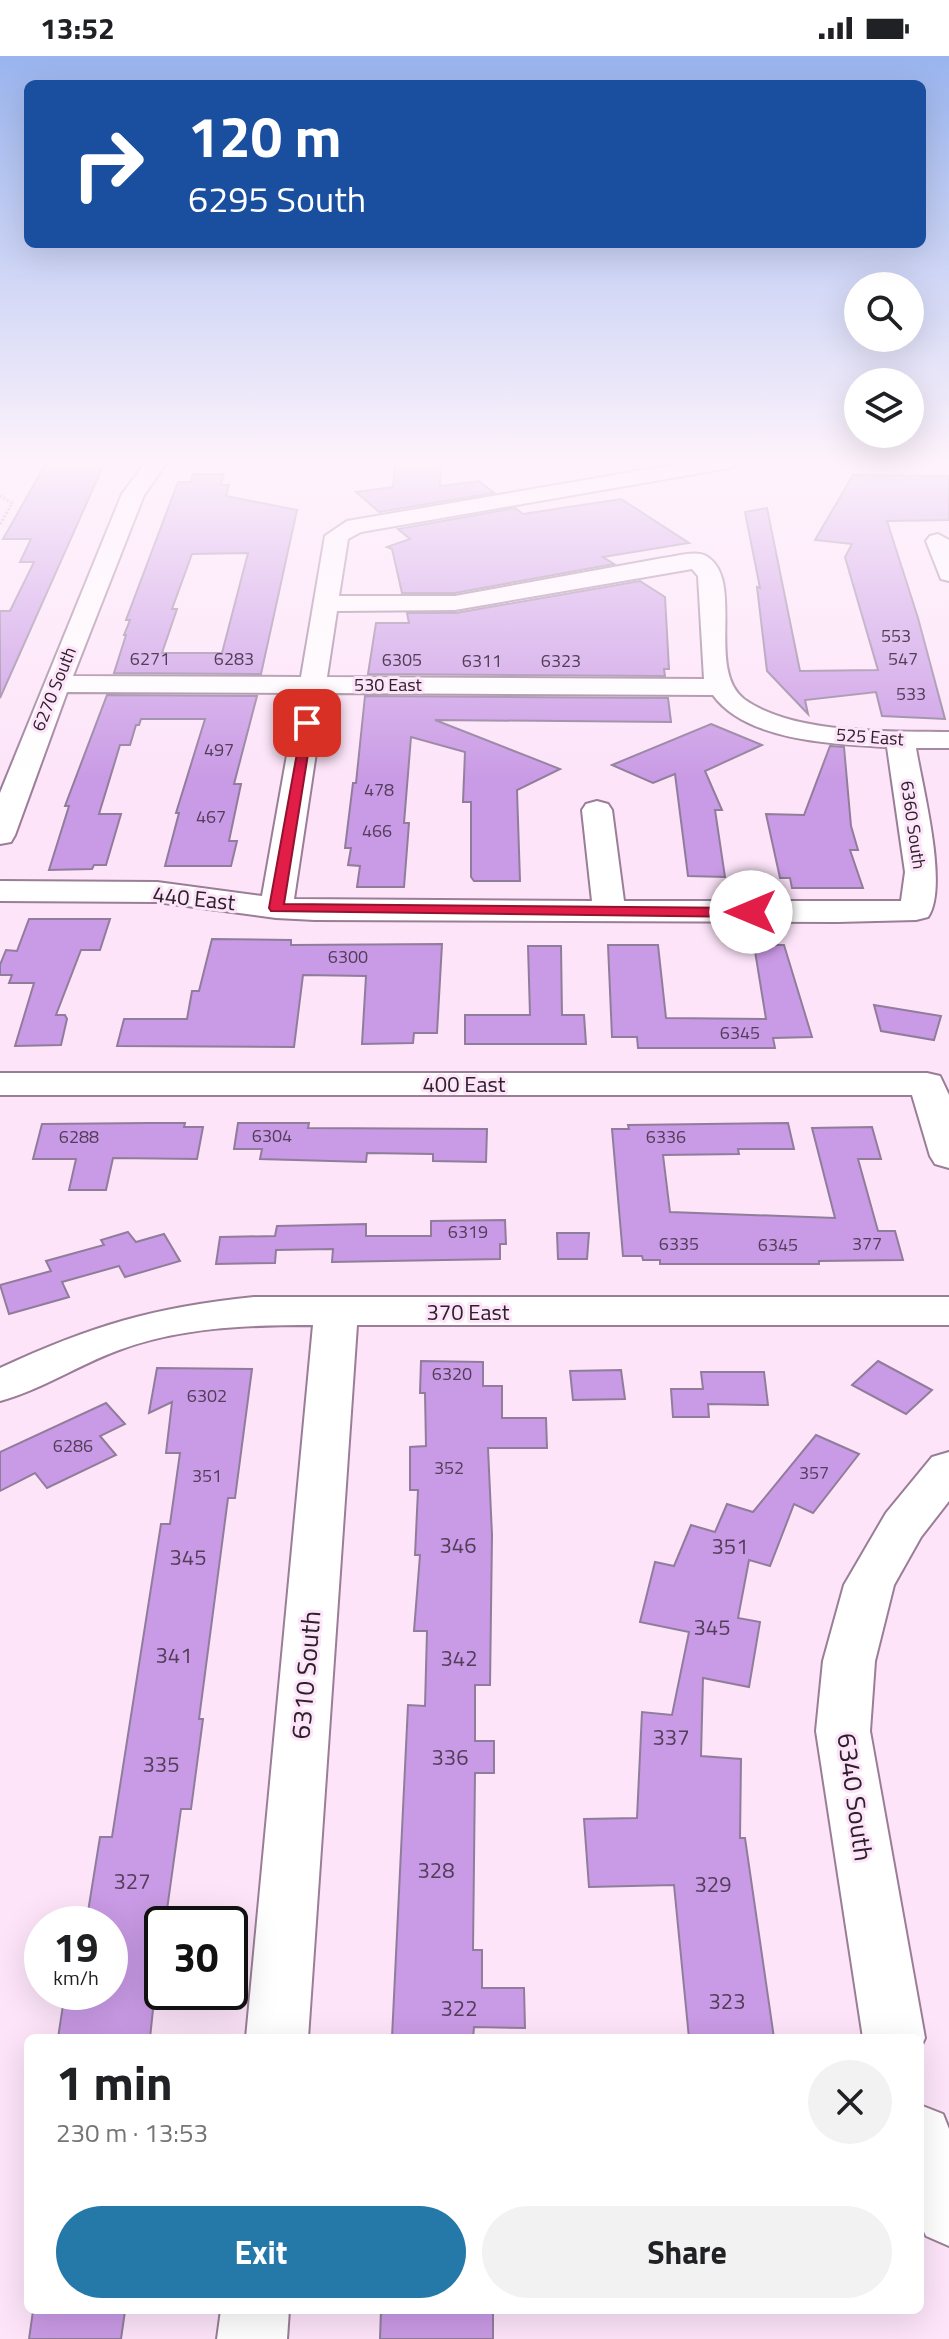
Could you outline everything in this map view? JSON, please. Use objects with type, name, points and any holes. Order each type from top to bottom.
[{"type":"street","name":"6270 South","points":[[0,835],[33,742],[103,569]]},
{"type":"street","points":[[276,908],[332,569]]},
{"type":"street","points":[[326,604],[455,603],[644,569]]},
{"type":"street","points":[[704,569],[710,575],[719,687]]},
{"type":"street","name":"530 East","points":[[57,684],[719,687]]},
{"type":"street","name":"525 East","points":[[719,687],[732,701],[751,713],[791,727],[829,734],[900,740],[949,740]]},
{"type":"street","name":"6360 South","points":[[900,740],[921,872],[916,910]]},
{"type":"street","points":[[1,742],[33,742]]},
{"type":"street","points":[[597,810],[609,912]]},
{"type":"street","name":"440 East","points":[[0,891],[157,892],[276,908],[609,912],[916,910]]},
{"type":"street","name":"400 East","points":[[0,1084],[927,1084],[949,1156]]},
{"type":"street","name":"370 East","points":[[0,1386],[95,1343],[135,1329],[182,1319],[254,1311],[949,1311]]},
{"type":"street","name":"6310 South","points":[[277,2034],[336,1312]]},
{"type":"street","name":"6340 South","points":[[893,2034],[843,1731],[849,1661],[869,1585],[903,1525],[943,1475]]},
{"type":"street","points":[[924,2147],[949,2213]]},
{"type":"street","points":[[252,2339],[255,2314]]},
{"type":"building","points":[[31,569],[58,569],[0,698],[0,611],[10,611]]},
{"type":"building","points":[[145,569],[187,569],[172,609],[177,609],[162,653],[222,653],[244,569],[284,569],[261,674],[114,673],[130,620],[126,620]]},
{"type":"building","points":[[396,569],[589,569],[455,593],[402,593]]},
{"type":"building","points":[[756,569],[779,569],[800,671],[878,670],[848,569],[902,569],[945,719],[882,716],[876,692],[805,700],[808,714],[767,671]]},
{"type":"building","points":[[640,581],[665,597],[669,669],[664,669],[665,676],[368,674],[376,623],[409,623],[407,613],[456,613]]},
{"type":"building","points":[[107,695],[257,696],[234,784],[241,784],[229,841],[237,841],[231,866],[165,866],[179,813],[176,813],[205,719],[141,719],[130,745],[120,745],[99,814],[121,814],[106,865],[94,865],[92,869],[49,870],[69,806],[65,806]]},
{"type":"building","points":[[365,696],[668,698],[671,722],[435,720],[560,769],[517,790],[520,881],[474,881],[471,877],[471,802],[463,802],[465,752],[411,737],[404,823],[409,823],[404,887],[357,887],[360,866],[348,865],[351,848],[345,848],[353,783],[356,783]]},
{"type":"building","points":[[711,724],[762,745],[705,771],[722,810],[715,810],[725,877],[688,876],[675,774],[653,783],[612,765]]},
{"type":"building","points":[[830,746],[844,747],[851,826],[858,850],[850,850],[863,888],[792,888],[790,878],[780,878],[766,814],[804,815]]},
{"type":"building","points":[[29,919],[110,919],[100,950],[81,950],[56,1015],[65,1015],[67,1019],[61,1045],[15,1046],[34,983],[9,983],[12,975],[0,975],[0,965],[6,950],[17,951]]},
{"type":"building","points":[[212,939],[291,940],[291,945],[442,944],[437,1033],[414,1033],[413,1043],[362,1044],[366,976],[303,975],[294,1047],[117,1046],[124,1019],[187,1019],[192,991],[199,991]]},
{"type":"building","points":[[608,945],[658,945],[666,1018],[766,1019],[754,945],[784,945],[812,1037],[773,1038],[775,1048],[638,1048],[637,1037],[612,1037]]},
{"type":"building","points":[[528,946],[561,946],[562,1015],[584,1015],[586,1044],[465,1044],[465,1015],[530,1015]]},
{"type":"building","points":[[874,1005],[941,1016],[934,1040],[881,1031]]},
{"type":"building","points":[[185,1123],[184,1127],[203,1127],[197,1159],[113,1158],[106,1190],[69,1190],[76,1159],[33,1159],[42,1124]]},
{"type":"building","points":[[238,1123],[309,1123],[308,1128],[487,1129],[486,1162],[433,1161],[433,1154],[367,1153],[366,1162],[260,1159],[262,1149],[234,1149]]},
{"type":"building","points":[[788,1123],[794,1149],[738,1149],[739,1154],[663,1155],[670,1212],[835,1218],[812,1128],[872,1127],[881,1159],[858,1159],[878,1231],[895,1231],[903,1260],[819,1261],[819,1264],[660,1264],[660,1260],[643,1260],[642,1256],[623,1256],[612,1129],[629,1129],[628,1125]]},
{"type":"building","points":[[505,1220],[506,1244],[500,1244],[500,1259],[332,1262],[333,1249],[276,1250],[275,1263],[216,1264],[220,1237],[275,1236],[277,1226],[366,1224],[366,1236],[431,1236],[431,1221]]},
{"type":"building","points":[[128,1232],[136,1242],[164,1234],[180,1261],[125,1277],[119,1266],[62,1282],[69,1297],[9,1314],[0,1285],[51,1271],[46,1261],[104,1245],[101,1240]]},
{"type":"building","points":[[557,1233],[589,1233],[587,1259],[558,1259]]},
{"type":"building","points":[[421,1361],[483,1362],[483,1386],[502,1386],[502,1418],[546,1418],[547,1448],[488,1448],[492,1535],[490,1685],[475,1685],[475,1741],[494,1741],[494,1773],[475,1773],[473,1950],[482,1950],[482,1988],[524,1988],[525,2028],[474,2027],[473,2034],[392,2034],[408,1705],[425,1706],[427,1631],[414,1631],[420,1555],[415,1555],[418,1490],[410,1490],[410,1447],[426,1446],[425,1393],[420,1393]]},
{"type":"building","points":[[878,1361],[932,1390],[906,1414],[852,1385]]},
{"type":"building","points":[[157,1368],[252,1369],[235,1498],[228,1498],[199,1719],[203,1719],[191,1809],[181,1809],[168,1906],[144,1906],[144,2010],[153,2010],[150,2034],[59,2034],[62,2010],[128,2010],[128,1906],[89,1906],[100,1837],[112,1837],[161,1524],[170,1524],[180,1453],[166,1453],[172,1402],[149,1413]]},
{"type":"building","points":[[621,1370],[625,1399],[573,1400],[570,1371]]},
{"type":"building","points":[[701,1372],[764,1372],[768,1405],[708,1404],[709,1417],[673,1417],[671,1389],[703,1389]]},
{"type":"building","points":[[106,1403],[125,1424],[100,1436],[116,1455],[47,1488],[35,1473],[0,1491],[0,1452]]},
{"type":"building","points":[[816,1435],[859,1454],[813,1513],[794,1504],[770,1566],[749,1560],[738,1618],[760,1622],[749,1687],[703,1678],[701,1756],[741,1759],[740,1838],[745,1838],[773,2034],[689,2034],[674,1885],[589,1887],[584,1819],[637,1818],[642,1712],[672,1715],[689,1632],[640,1622],[655,1562],[674,1566],[691,1525],[715,1532],[727,1504],[753,1512]]},
{"type":"building","points":[[33,2314],[125,2314],[121,2339],[29,2339]]},
{"type":"building","points":[[381,2314],[493,2314],[493,2339],[380,2339]]},
{"type":"route","points":[[307,723],[276,908],[751,912]]}]
